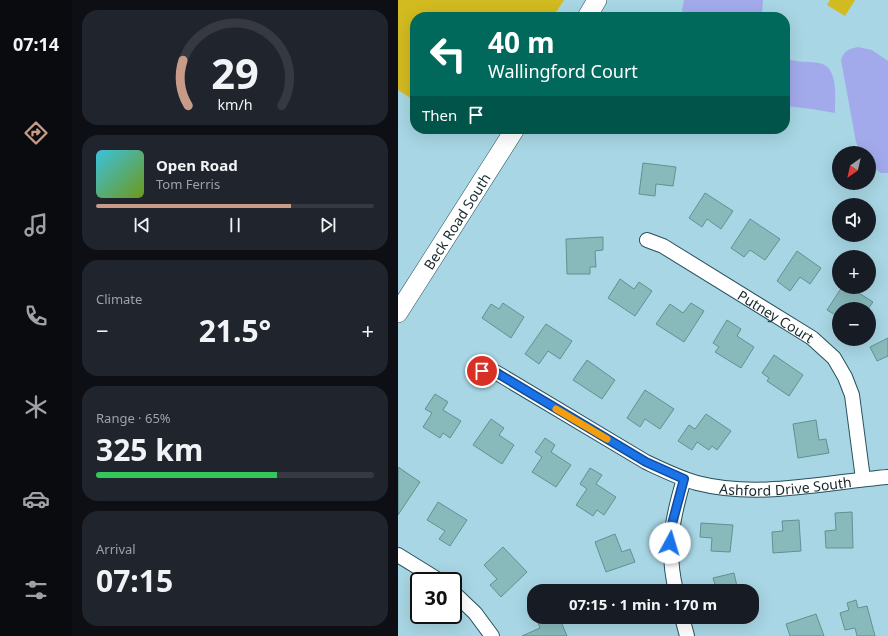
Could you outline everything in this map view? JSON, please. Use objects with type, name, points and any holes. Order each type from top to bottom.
[{"type":"main road","points":[[590,12],[597,0]]},
{"type":"main road","name":"Beck Road South","points":[[398,313],[512,134]]},
{"type":"street","name":"Putney Court","points":[[647,240],[663,246],[812,338],[834,358],[845,377],[852,395],[863,479]]},
{"type":"street","name":"Ashford Drive South","points":[[482,371],[497,373],[646,462],[684,479],[716,487],[751,489],[888,477]]},
{"type":"street","points":[[675,584],[670,562],[670,543],[672,524],[684,479]]},
{"type":"street","points":[[398,555],[425,572]]},
{"type":"street","points":[[462,601],[475,613],[492,636]]},
{"type":"street","points":[[684,624],[687,636]]},
{"type":"shaded area","points":[[398,0],[564,0],[556,12],[410,12],[410,98],[398,90]]},
{"type":"shaded area","points":[[830,0],[855,0],[845,16],[827,5]]},
{"type":"water","points":[[684,0],[763,0],[762,12],[683,12]]},
{"type":"water","points":[[858,47],[872,50],[888,61],[888,173],[881,173],[876,170],[876,146],[858,146],[856,142],[841,60],[847,51]]},
{"type":"water","points":[[790,60],[825,65],[833,76],[835,113],[790,107]]},
{"type":"building","points":[[643,163],[676,167],[673,186],[656,184],[655,196],[639,194]]},
{"type":"building","points":[[705,193],[733,211],[721,229],[707,219],[702,227],[689,218]]},
{"type":"building","points":[[750,219],[780,239],[765,260],[750,250],[744,257],[731,248]]},
{"type":"building","points":[[603,237],[603,250],[595,251],[596,267],[590,267],[590,274],[567,274],[566,239]]},
{"type":"building","points":[[797,251],[821,268],[810,284],[800,277],[790,291],[777,281]]},
{"type":"building","points":[[620,279],[634,289],[639,282],[652,291],[635,316],[608,298]]},
{"type":"building","points":[[837,294],[860,294],[873,302],[832,302]]},
{"type":"building","points":[[832,302],[832,313],[827,310]]},
{"type":"building","points":[[503,303],[524,317],[511,338],[482,318],[491,304],[499,309]]},
{"type":"building","points":[[691,303],[704,311],[684,342],[656,324],[670,304],[683,313]]},
{"type":"building","points":[[727,320],[741,329],[737,336],[754,347],[741,368],[715,352],[719,347],[713,343]]},
{"type":"building","points":[[546,324],[572,341],[560,359],[548,351],[539,364],[525,354]]},
{"type":"building","points":[[888,338],[888,356],[877,361],[870,347],[876,346],[876,344]]},
{"type":"building","points":[[774,355],[803,375],[789,396],[767,381],[769,378],[762,373]]},
{"type":"building","points":[[587,360],[615,380],[602,399],[573,380]]},
{"type":"building","points":[[645,390],[674,409],[660,429],[645,419],[640,427],[627,418]]},
{"type":"building","points":[[435,394],[448,402],[443,410],[461,421],[450,438],[443,433],[440,438],[423,427],[432,413],[425,409]]},
{"type":"building","points":[[706,414],[731,431],[717,450],[712,446],[709,450],[697,442],[692,450],[678,441],[689,425],[695,429]]},
{"type":"building","points":[[491,419],[504,428],[499,435],[514,445],[502,464],[473,445]]},
{"type":"building","points":[[816,420],[819,440],[826,439],[829,453],[798,458],[793,424]]},
{"type":"building","points":[[545,438],[555,445],[551,452],[571,465],[556,487],[532,472],[542,457],[535,452]]},
{"type":"building","points":[[398,467],[420,482],[398,515]]},
{"type":"building","points":[[590,468],[602,475],[596,484],[616,497],[604,515],[597,510],[593,516],[576,505],[587,489],[580,484]]},
{"type":"building","points":[[438,502],[467,520],[450,546],[439,539],[445,531],[427,520]]},
{"type":"building","points":[[852,512],[853,548],[826,548],[825,531],[836,530],[835,513]]},
{"type":"building","points":[[799,520],[801,551],[773,553],[772,532],[783,531],[782,521]]},
{"type":"building","points":[[701,523],[733,525],[730,552],[711,551],[712,538],[700,537]]},
{"type":"building","points":[[615,534],[622,552],[630,549],[635,562],[606,572],[595,542]]},
{"type":"building","points":[[503,547],[527,572],[501,597],[490,585],[497,579],[484,565]]},
{"type":"building","points":[[734,573],[736,584],[715,584],[713,578]]},
{"type":"building","points":[[856,600],[858,608],[867,606],[875,636],[857,636],[855,628],[845,630],[840,613],[849,610],[847,603]]},
{"type":"building","points":[[816,614],[824,636],[790,636],[786,624]]},
{"type":"building","points":[[539,624],[562,624],[567,636],[522,636],[540,628]]},
{"type":"slow traffic","points":[[556,409],[607,439]]},
{"type":"route","points":[[482,371],[497,373],[646,462],[684,479],[675,510],[670,543]]}]
